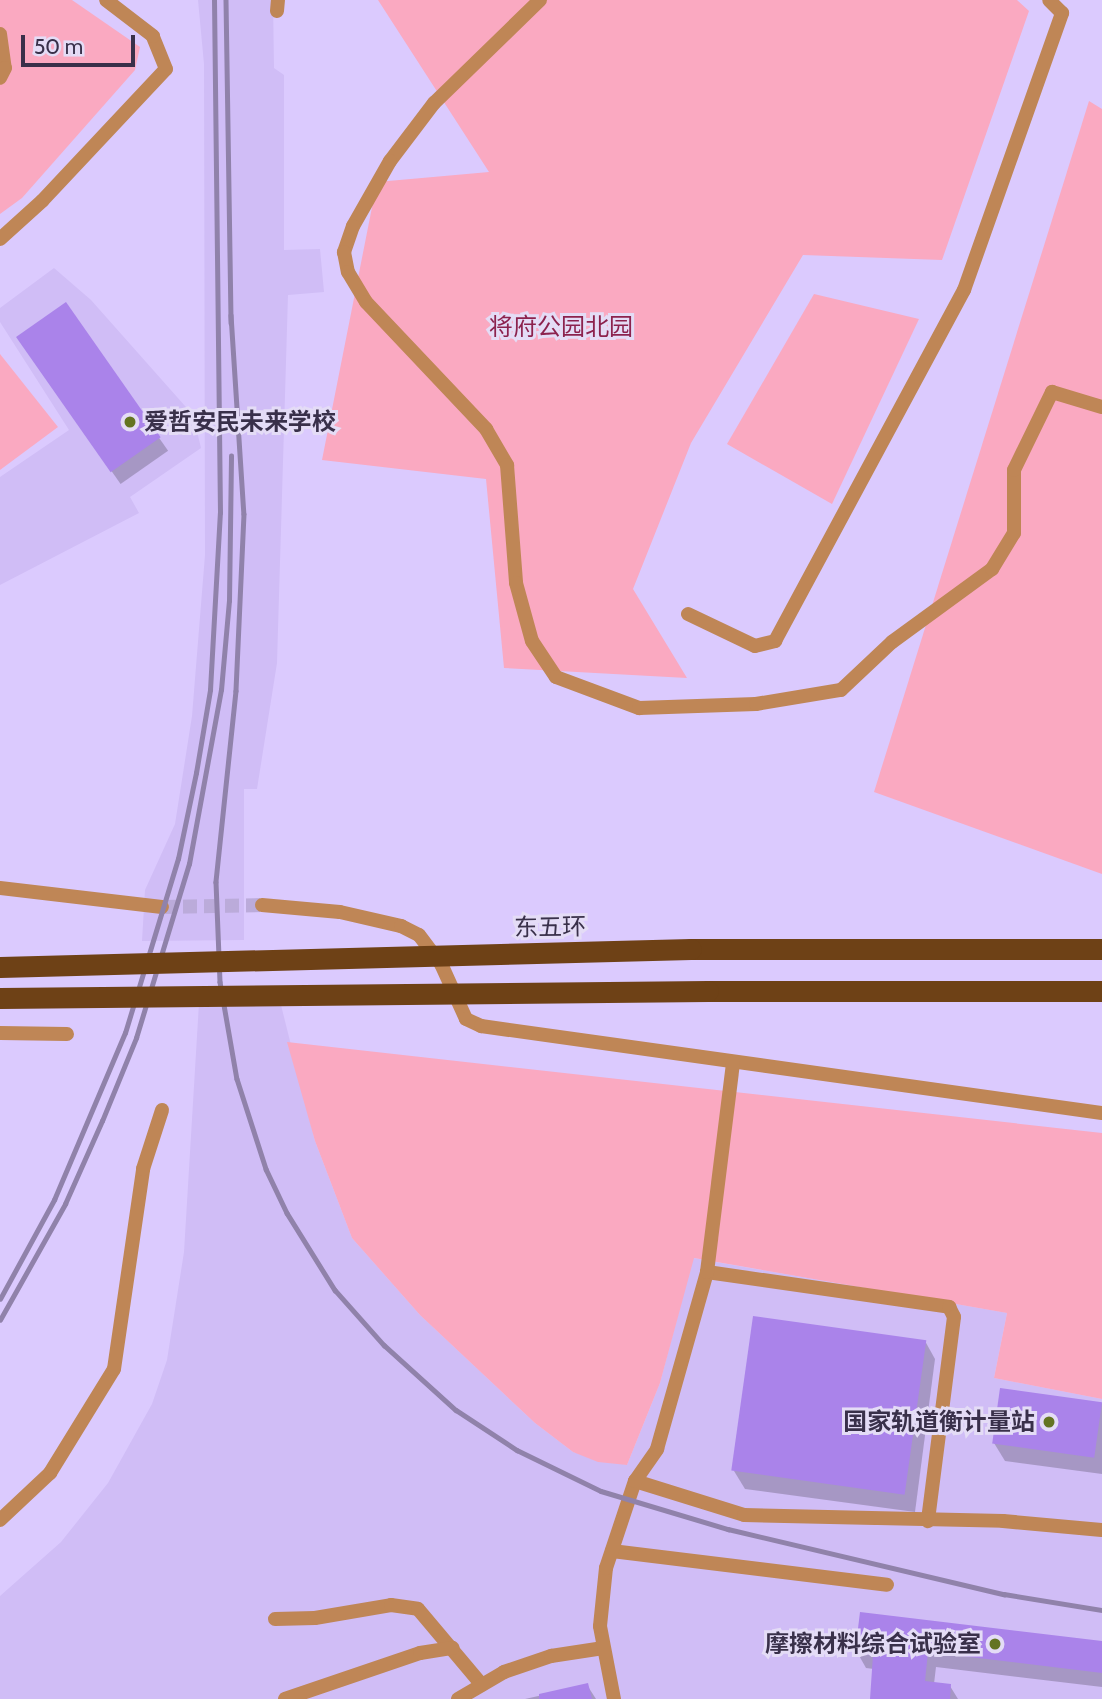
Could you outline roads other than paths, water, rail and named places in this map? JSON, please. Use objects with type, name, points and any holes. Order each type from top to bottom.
[{"type":"highway","name":"东五环","points":[[0,967],[691,949],[1102,949]]},
{"type":"highway","points":[[0,998],[708,991],[1102,991]]},
{"type":"street","points":[[0,239],[42,201],[166,69],[153,36],[106,0]]},
{"type":"street","points":[[540,0],[427,113],[390,161],[353,226],[344,252],[348,272],[366,302],[486,429],[508,465],[516,583],[532,640],[556,677],[639,708],[756,705],[841,690],[892,642],[992,569],[1014,533],[1014,470],[1052,392],[1102,407]]},
{"type":"street","points":[[688,614],[755,646],[775,641],[964,290],[1062,13],[1049,0]]},
{"type":"street","points":[[0,34],[5,68],[0,78]]},
{"type":"street","points":[[0,888],[162,907]]},
{"type":"street","points":[[262,905],[340,912],[419,935],[442,966],[466,1018],[481,1026],[1102,1113]]},
{"type":"street","points":[[0,1033],[67,1034]]},
{"type":"street","points":[[614,1699],[600,1626],[612,1551],[635,1481],[657,1449],[707,1272],[733,1063]]},
{"type":"street","points":[[0,1520],[50,1473],[114,1369],[143,1169],[162,1110]]},
{"type":"street","points":[[707,1272],[949,1307],[954,1317],[928,1521]]},
{"type":"street","points":[[635,1481],[744,1515],[1003,1521],[1102,1530]]},
{"type":"street","points":[[612,1551],[887,1585]]},
{"type":"street","points":[[275,1619],[407,1606],[432,1620],[482,1685]]},
{"type":"street","points":[[285,1699],[420,1653],[453,1648]]},
{"type":"street","points":[[458,1699],[482,1685],[551,1656],[603,1648]]},
{"type":"tunnel","points":[[162,907],[262,905]]},
{"type":"railway","points":[[0,1299],[54,1200],[125,1033],[178,859],[210,690],[220,513],[214,0]]},
{"type":"railway","points":[[226,0],[231,323]]},
{"type":"railway","points":[[231,315],[244,514],[236,691],[216,882],[220,982],[237,1079],[266,1169],[287,1213],[335,1290],[384,1345],[456,1410],[517,1450],[601,1491],[728,1529],[1004,1594],[1102,1610]]},
{"type":"railway","points":[[0,1320],[65,1204],[102,1121],[136,1038],[189,864],[221,690],[229,601],[231,456]]},
{"type":"place","name":"爱哲安民未来学校","points":[[130,422]]},
{"type":"place","name":"国家轨道衡计量站","points":[[1049,1422]]},
{"type":"place","name":"摩擦材料综合试验室","points":[[995,1644]]},
{"type":"park label","name":"将府公园北园","points":[[561,327]]}]
